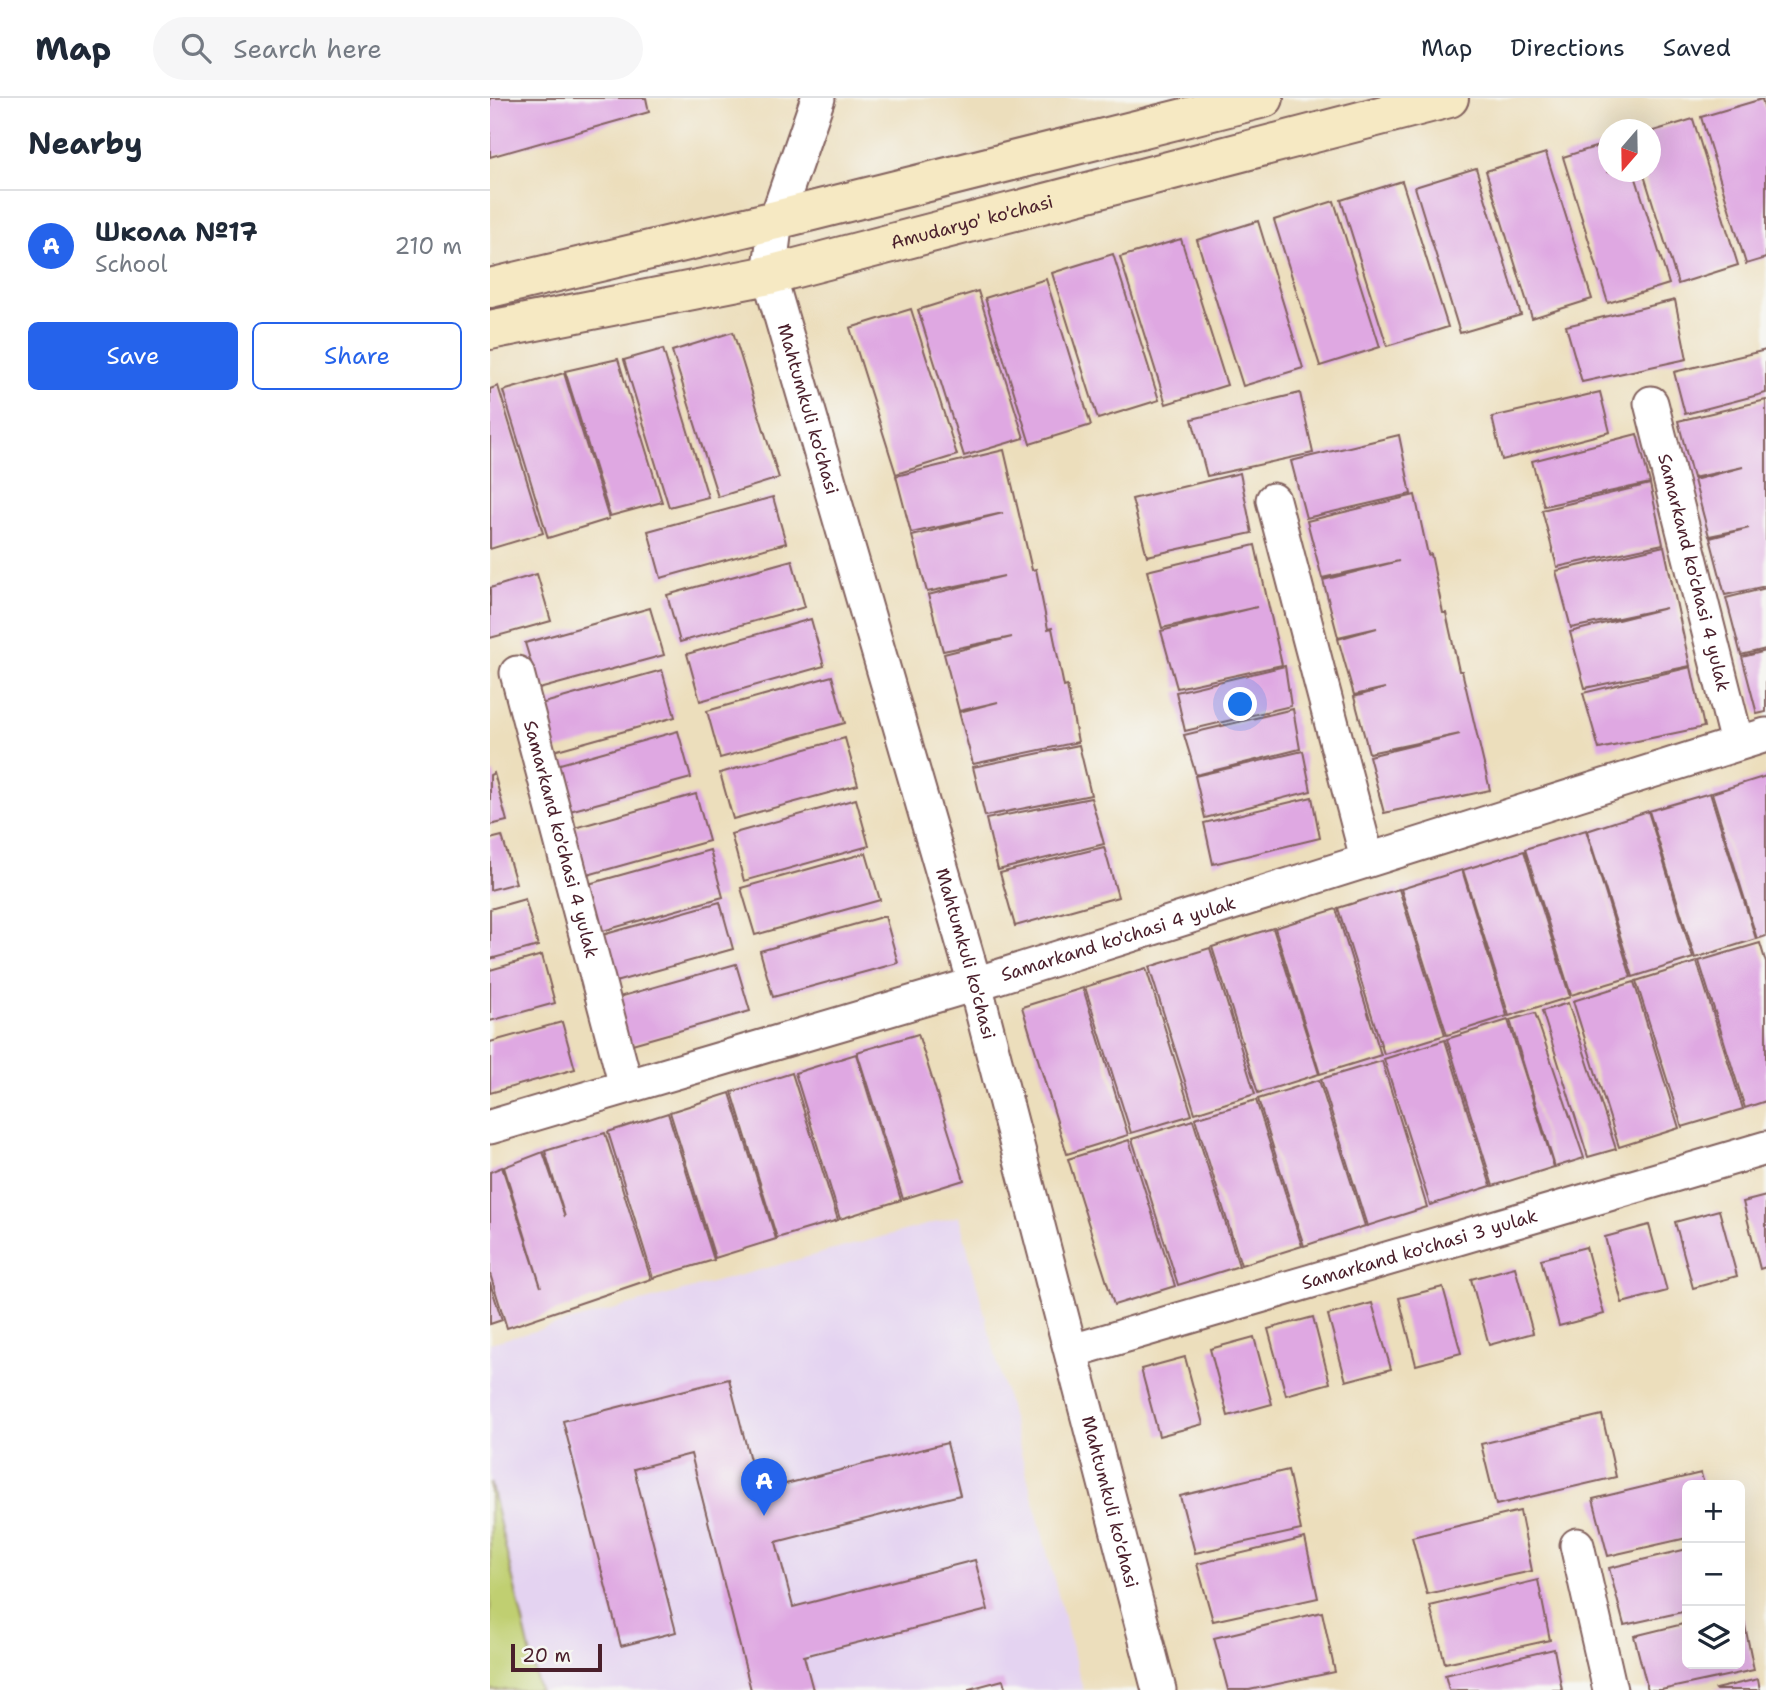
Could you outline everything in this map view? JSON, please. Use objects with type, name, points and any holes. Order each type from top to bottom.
[{"type":"street","name":"Mahtumkuli ko'chasi","points":[[818,98],[776,220],[769,275],[975,984],[1159,1690]]},
{"type":"street","points":[[490,288],[776,220],[1264,98]]},
{"type":"street","name":"Amudaryo' ko'chasi","points":[[490,330],[769,275],[1449,98]]},
{"type":"street","name":"Samarkand ko'chasi 4 yulak","points":[[490,1127],[975,984],[1367,858],[1751,739],[1651,403]]},
{"type":"street","points":[[1273,500],[1367,858]]},
{"type":"street","name":"Samarkand ko'chasi 4 yulak","points":[[517,673],[626,1086]]},
{"type":"street","name":"Samarkand ko'chasi 3 yulak","points":[[1072,1351],[1766,1148]]},
{"type":"street","points":[[1577,1545],[1610,1690]]},
{"type":"shaded area","points":[[959,1216],[1083,1690],[490,1690],[490,1343]]},
{"type":"green space","points":[[490,1482],[539,1690],[490,1690]]},
{"type":"building","points":[[490,98],[646,98],[649,112],[490,157]]},
{"type":"building","points":[[1762,99],[1766,113],[1766,258],[1746,264],[1701,117]]},
{"type":"building","points":[[1693,119],[1738,265],[1678,284],[1646,182],[1661,182],[1661,129]]},
{"type":"building","points":[[1598,146],[1598,182],[1637,182],[1669,284],[1608,303],[1563,157]]},
{"type":"building","points":[[1546,153],[1592,299],[1532,318],[1486,171]]},
{"type":"building","points":[[1476,168],[1521,315],[1460,333],[1415,187]]},
{"type":"building","points":[[1402,181],[1448,327],[1387,346],[1341,200]]},
{"type":"building","points":[[1334,201],[1380,347],[1320,366],[1274,220]]},
{"type":"building","points":[[1258,221],[1303,368],[1243,386],[1197,240]]},
{"type":"building","points":[[1181,239],[1227,385],[1166,404],[1120,257]]},
{"type":"building","points":[[1113,254],[1159,400],[1098,419],[1052,273]]},
{"type":"building","points":[[1046,279],[1091,425],[1030,444],[985,298]]},
{"type":"building","points":[[978,291],[1024,438],[964,456],[918,310]]},
{"type":"building","points":[[1675,300],[1687,359],[1582,382],[1566,326]]},
{"type":"building","points":[[911,309],[957,455],[896,474],[850,328]]},
{"type":"building","points":[[733,332],[779,478],[718,497],[672,351]]},
{"type":"building","points":[[663,349],[708,497],[669,507],[624,360]]},
{"type":"building","points":[[1766,350],[1766,393],[1685,414],[1674,372]]},
{"type":"building","points":[[618,359],[662,502],[610,516],[565,371]]},
{"type":"building","points":[[564,373],[609,519],[548,538],[503,391]]},
{"type":"building","points":[[498,386],[543,533],[490,549],[490,389]]},
{"type":"building","points":[[1600,392],[1610,432],[1502,460],[1492,417]]},
{"type":"building","points":[[1300,393],[1313,453],[1207,476],[1192,419]]},
{"type":"building","points":[[1766,400],[1766,586],[1725,595],[1710,538],[1749,528],[1709,536],[1694,480],[1743,467],[1693,478],[1678,421]]},
{"type":"building","points":[[1637,434],[1650,483],[1544,506],[1532,461]]},
{"type":"building","points":[[1399,435],[1411,494],[1306,518],[1291,461]]},
{"type":"building","points":[[1004,450],[1032,570],[1036,569],[1048,629],[1052,628],[1064,687],[1067,686],[1078,742],[973,764],[959,712],[998,702],[959,711],[944,654],[1012,637],[943,651],[928,595],[1004,576],[927,592],[912,536],[1003,513],[911,533],[896,476]]},
{"type":"building","points":[[1240,473],[1252,533],[1147,556],[1132,499]]},
{"type":"building","points":[[1650,484],[1663,544],[1557,567],[1542,510]]},
{"type":"building","points":[[1415,495],[1443,613],[1446,613],[1459,671],[1462,671],[1490,790],[1384,813],[1369,756],[1460,734],[1369,753],[1354,697],[1385,688],[1354,695],[1338,639],[1377,628],[1338,637],[1323,580],[1399,561],[1322,578],[1307,521]]},
{"type":"building","points":[[773,497],[786,543],[661,578],[648,531]]},
{"type":"building","points":[[1255,545],[1282,665],[1177,688],[1161,631],[1257,607],[1162,628],[1147,571]]},
{"type":"building","points":[[1664,546],[1690,666],[1585,688],[1570,632],[1666,608],[1571,628],[1556,571]]},
{"type":"building","points":[[792,560],[805,607],[680,642],[667,595]]},
{"type":"building","points":[[537,574],[551,621],[490,638],[490,588]]},
{"type":"building","points":[[1766,588],[1766,649],[1741,655],[1726,598]]},
{"type":"building","points":[[650,608],[664,655],[539,689],[525,643]]},
{"type":"building","points":[[811,619],[824,666],[700,701],[687,654]]},
{"type":"building","points":[[1766,651],[1766,712],[1757,714],[1742,657]]},
{"type":"building","points":[[1285,666],[1291,706],[1185,731],[1176,692]]},
{"type":"building","points":[[1691,667],[1704,727],[1599,749],[1583,693]]},
{"type":"building","points":[[662,670],[675,717],[550,752],[537,705]]},
{"type":"building","points":[[832,676],[845,723],[720,758],[707,711]]},
{"type":"building","points":[[1293,709],[1300,749],[1196,775],[1184,735]]},
{"type":"building","points":[[678,731],[691,778],[566,812],[553,766]]},
{"type":"building","points":[[845,738],[858,785],[733,819],[720,773]]},
{"type":"building","points":[[1079,745],[1091,795],[985,816],[973,767]]},
{"type":"building","points":[[1303,751],[1311,791],[1205,818],[1195,776]]},
{"type":"building","points":[[494,773],[507,821],[490,825],[490,775]]},
{"type":"building","points":[[1766,776],[1766,936],[1757,939],[1712,793]]},
{"type":"building","points":[[1710,793],[1756,939],[1695,958],[1649,811]]},
{"type":"building","points":[[696,794],[709,841],[584,876],[571,829]]},
{"type":"building","points":[[1312,797],[1320,838],[1213,864],[1204,823]]},
{"type":"building","points":[[1091,798],[1104,844],[998,870],[986,819]]},
{"type":"building","points":[[856,799],[869,846],[744,881],[731,834]]},
{"type":"building","points":[[1648,811],[1693,958],[1633,977],[1587,831]]},
{"type":"building","points":[[1586,830],[1631,977],[1571,995],[1525,849]]},
{"type":"building","points":[[502,836],[516,883],[490,890],[490,839]]},
{"type":"building","points":[[1104,847],[1118,897],[1015,926],[1000,873]]},
{"type":"building","points":[[710,850],[723,897],[599,932],[585,885]]},
{"type":"building","points":[[1524,851],[1570,997],[1509,1016],[1463,870]]},
{"type":"building","points":[[866,853],[880,900],[755,935],[741,888]]},
{"type":"building","points":[[1462,870],[1507,1016],[1447,1035],[1401,889]]},
{"type":"building","points":[[1399,889],[1445,1035],[1384,1054],[1338,908]]},
{"type":"building","points":[[525,899],[538,946],[490,959],[490,909]]},
{"type":"building","points":[[720,902],[733,949],[608,984],[595,937]]},
{"type":"building","points":[[1336,909],[1381,1055],[1320,1074],[1275,928]]},
{"type":"building","points":[[885,916],[898,963],[773,997],[760,951]]},
{"type":"building","points":[[1273,928],[1319,1074],[1258,1093],[1212,947]]},
{"type":"building","points":[[1760,943],[1766,963],[1766,1101],[1745,1108],[1699,961]]},
{"type":"building","points":[[1210,948],[1255,1094],[1195,1113],[1149,967]]},
{"type":"building","points":[[542,955],[555,1003],[490,1021],[490,970]]},
{"type":"building","points":[[1697,962],[1743,1109],[1682,1127],[1636,981]]},
{"type":"building","points":[[736,964],[750,1011],[625,1046],[612,999]]},
{"type":"building","points":[[1146,968],[1192,1115],[1131,1133],[1085,987]]},
{"type":"building","points":[[1634,982],[1679,1128],[1619,1147],[1573,1001]]},
{"type":"building","points":[[1083,988],[1128,1135],[1067,1154],[1022,1007]]},
{"type":"building","points":[[1568,1003],[1616,1149],[1588,1157],[1542,1011]]},
{"type":"building","points":[[1535,1013],[1584,1158],[1555,1167],[1510,1020]]},
{"type":"building","points":[[1508,1020],[1554,1167],[1493,1186],[1447,1039]]},
{"type":"building","points":[[562,1022],[575,1069],[490,1093],[490,1042]]},
{"type":"building","points":[[918,1034],[964,1180],[903,1199],[857,1052]]},
{"type":"building","points":[[1445,1040],[1491,1186],[1430,1205],[1384,1059]]},
{"type":"building","points":[[856,1054],[901,1200],[840,1219],[795,1073]]},
{"type":"building","points":[[1382,1061],[1427,1207],[1367,1226],[1321,1079]]},
{"type":"building","points":[[792,1073],[838,1220],[777,1238],[732,1092]]},
{"type":"building","points":[[1319,1080],[1365,1226],[1304,1246],[1258,1099]]},
{"type":"building","points":[[730,1093],[776,1239],[715,1258],[670,1112]]},
{"type":"building","points":[[1256,1100],[1302,1246],[1241,1265],[1195,1118]]},
{"type":"building","points":[[668,1113],[714,1260],[653,1278],[608,1132]]},
{"type":"building","points":[[1193,1120],[1239,1266],[1178,1285],[1132,1139]]},
{"type":"building","points":[[605,1133],[651,1279],[507,1328],[490,1274],[490,1172],[502,1167],[541,1287],[504,1167],[543,1152],[565,1217],[545,1151]]},
{"type":"building","points":[[1129,1140],[1175,1286],[1114,1305],[1068,1159]]},
{"type":"building","points":[[1766,1196],[1766,1267],[1760,1269],[1743,1202]]},
{"type":"building","points":[[1719,1210],[1737,1276],[1693,1288],[1675,1222]]},
{"type":"building","points":[[1649,1225],[1667,1291],[1622,1303],[1605,1237]]},
{"type":"building","points":[[1586,1247],[1604,1314],[1559,1326],[1541,1259]]},
{"type":"building","points":[[1515,1267],[1533,1333],[1489,1345],[1471,1279]]},
{"type":"building","points":[[490,1283],[502,1320],[490,1324]]},
{"type":"building","points":[[1443,1287],[1461,1353],[1416,1365],[1399,1298]]},
{"type":"building","points":[[1372,1303],[1391,1369],[1346,1381],[1328,1315]]},
{"type":"building","points":[[1313,1317],[1330,1383],[1286,1395],[1268,1329]]},
{"type":"building","points":[[1254,1337],[1272,1404],[1228,1416],[1210,1349]]},
{"type":"building","points":[[1185,1357],[1203,1424],[1159,1436],[1141,1369]]},
{"type":"building","points":[[729,1379],[758,1491],[947,1443],[960,1495],[776,1542],[793,1607],[975,1560],[988,1610],[804,1656],[813,1690],[751,1690],[691,1454],[634,1469],[676,1632],[621,1646],[563,1421]]},
{"type":"building","points":[[1602,1415],[1616,1477],[1496,1505],[1481,1444]]},
{"type":"building","points":[[1288,1470],[1301,1530],[1195,1553],[1180,1496]]},
{"type":"building","points":[[1701,1473],[1703,1480],[1682,1480],[1682,1539],[1608,1556],[1593,1499]]},
{"type":"building","points":[[1520,1511],[1532,1571],[1427,1594],[1412,1537]]},
{"type":"building","points":[[1305,1538],[1318,1598],[1213,1621],[1197,1564]]},
{"type":"building","points":[[1682,1550],[1682,1612],[1624,1625],[1609,1568]]},
{"type":"building","points":[[1538,1580],[1550,1640],[1445,1663],[1430,1606]]},
{"type":"building","points":[[1322,1612],[1335,1672],[1249,1690],[1228,1690],[1214,1638]]},
{"type":"building","points":[[1682,1624],[1682,1669],[1745,1669],[1745,1626],[1754,1670],[1661,1690],[1648,1690],[1634,1636]]},
{"type":"building","points":[[1554,1649],[1562,1690],[1449,1690],[1445,1675]]},
{"type":"building","points":[[1758,1679],[1760,1690],[1715,1689]]},
{"type":"building","points":[[1003,1680],[1006,1690],[969,1690],[969,1689]]},
{"type":"place","name":"Школа №17","points":[[764,1516]]}]
